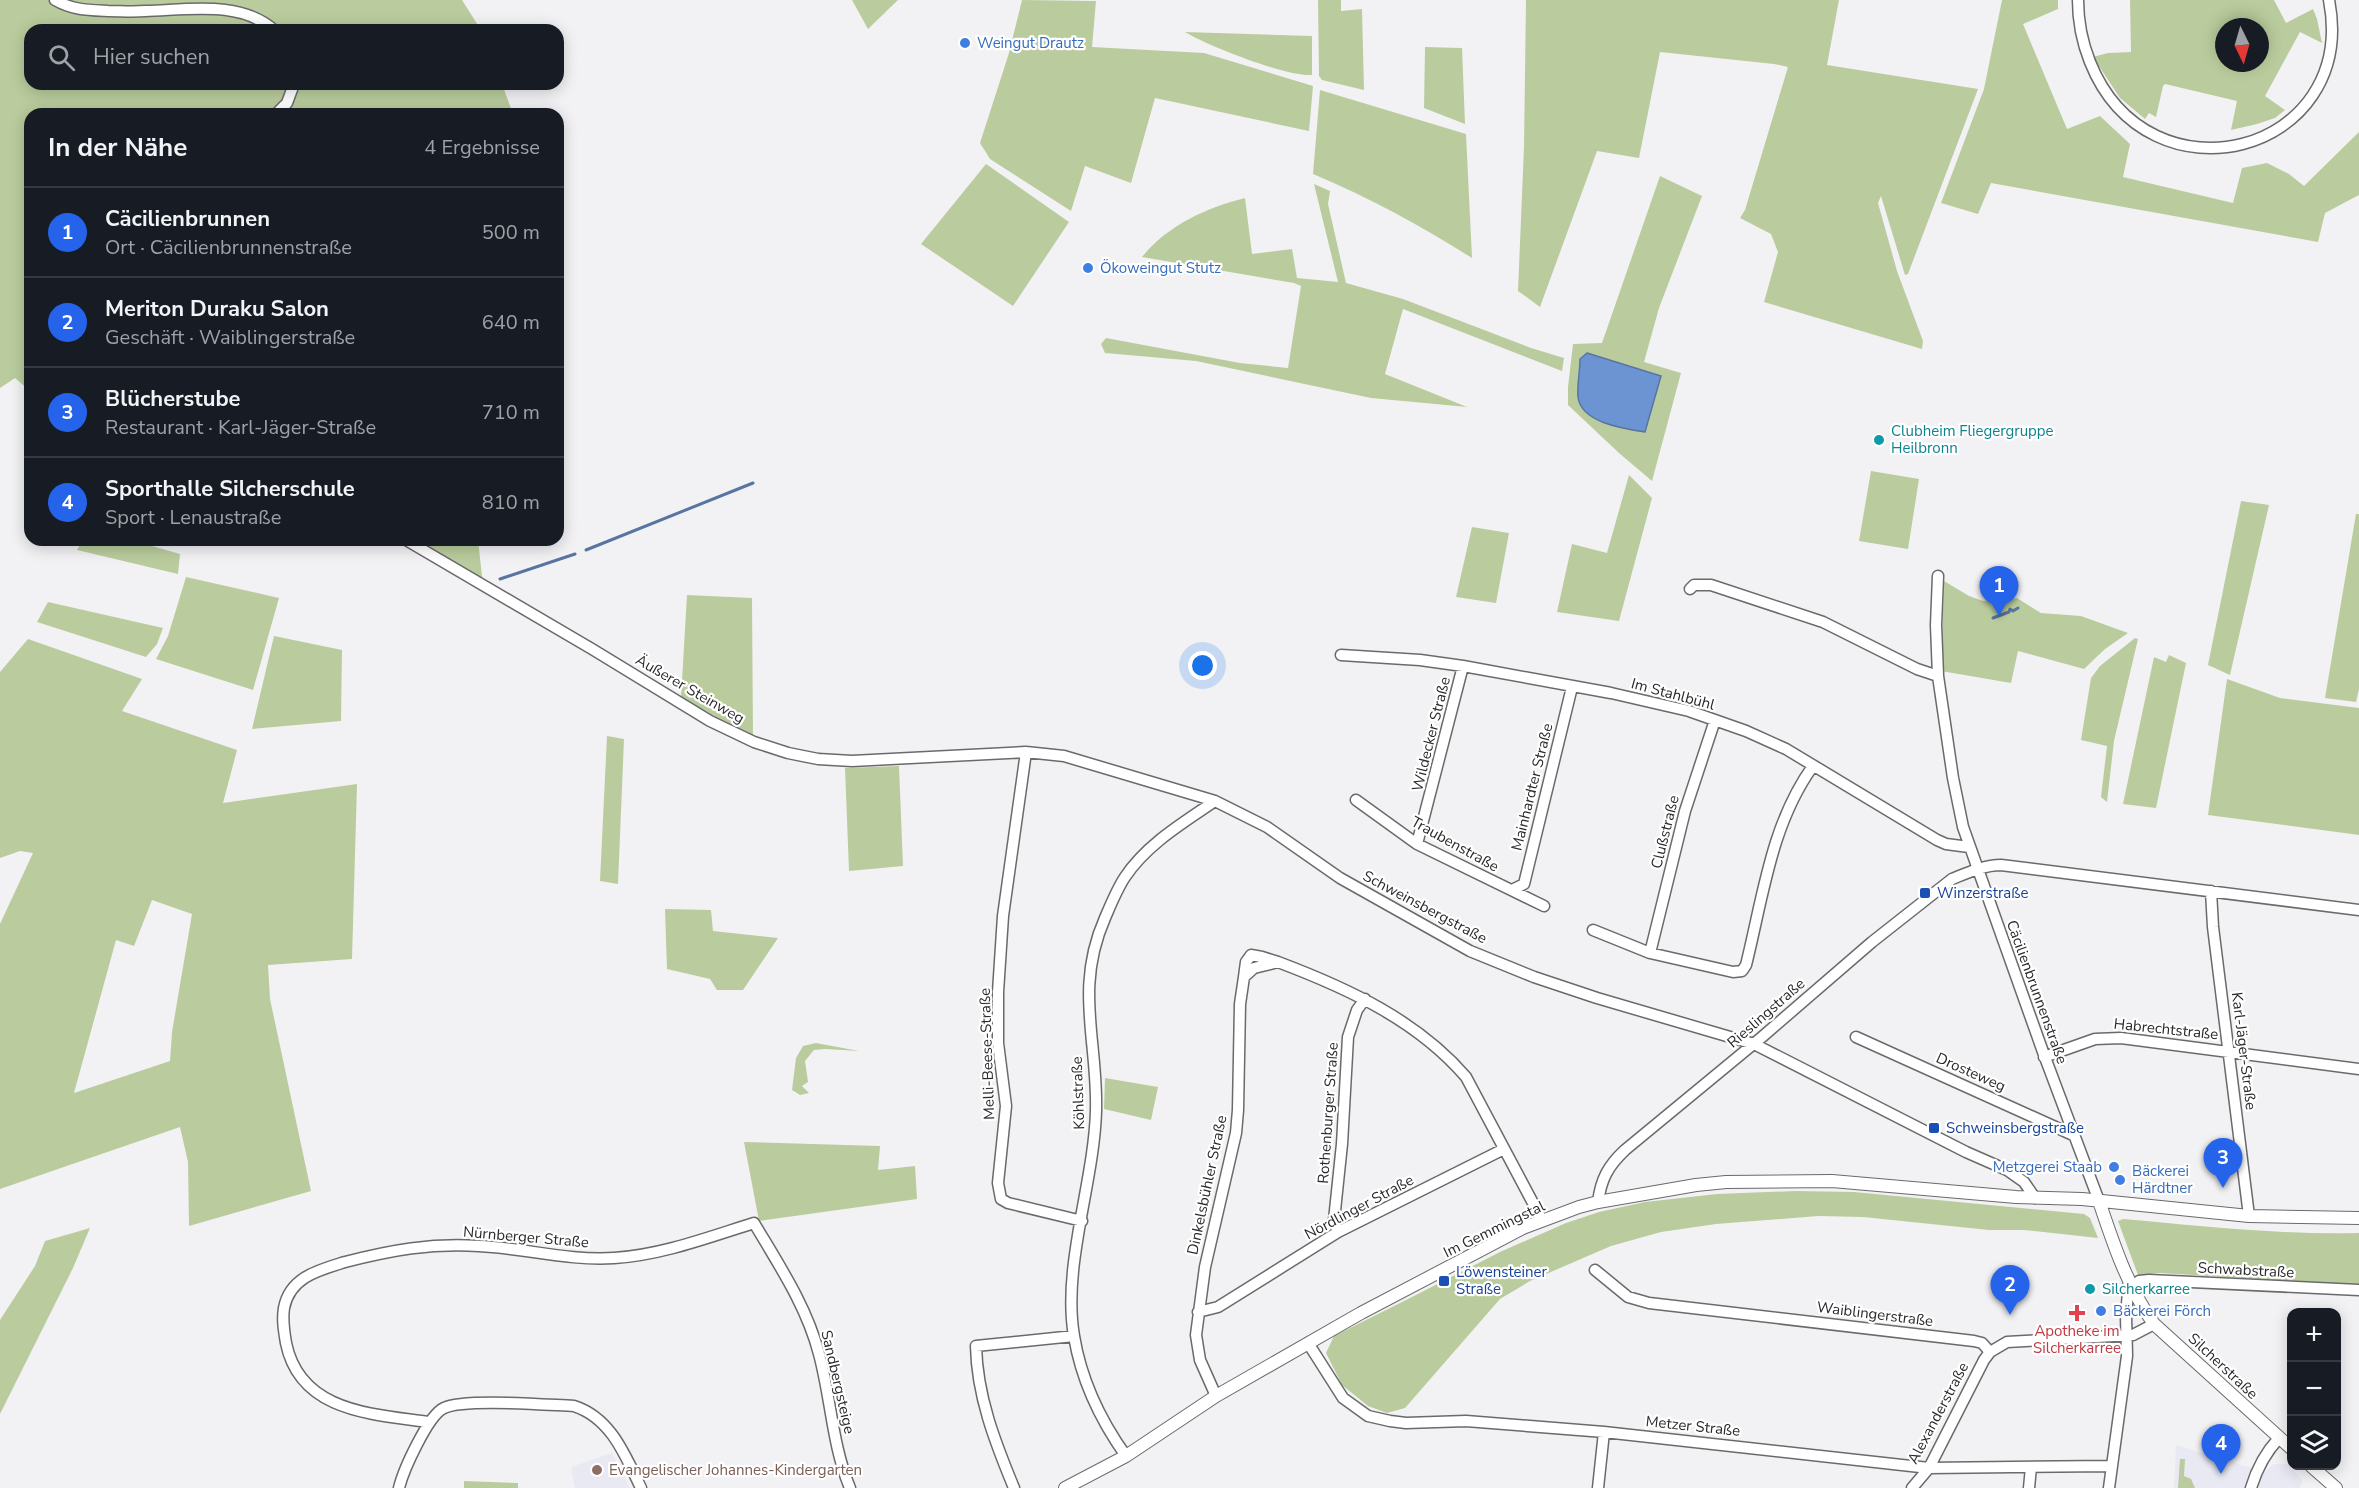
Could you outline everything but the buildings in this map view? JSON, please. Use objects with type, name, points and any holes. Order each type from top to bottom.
[{"type":"street","points":[[55,0],[67,7],[82,10],[145,12],[227,8],[244,11],[268,24]]},
{"type":"street","points":[[2078,0],[2082,39],[2094,72],[2116,105],[2142,127],[2172,141],[2190,145],[2231,148],[2250,146],[2273,139],[2301,123]]},
{"type":"street","points":[[2329,0],[2340,31],[2341,53]]},
{"type":"street","points":[[282,108],[287,103],[292,90]]},
{"type":"street","name":"Äußerer Steinweg","points":[[416,546],[710,721],[754,742],[788,753],[818,759],[852,761],[1026,752]]},
{"type":"street","name":"Cäcilienbrunnenstraße","points":[[1938,576],[1936,625],[1938,676],[1953,778],[1969,847],[2044,1057],[2099,1201]]},
{"type":"street","points":[[1690,589],[1694,585],[1711,585],[1823,622],[1917,669],[1938,676]]},
{"type":"street","name":"Im Stahlbühl","points":[[1341,656],[1420,660],[1463,666],[1689,711],[1767,740],[1937,840],[1946,844],[1969,847]]},
{"type":"street","name":"Wildecker Straße","points":[[1417,844],[1463,666]]},
{"type":"street","name":"Mainhardter Straße","points":[[1514,889],[1524,884],[1572,687]]},
{"type":"street","name":"Clußstraße","points":[[1650,954],[1685,811],[1715,720]]},
{"type":"street","name":"Schweinsbergstraße","points":[[1026,752],[1064,756],[1215,801],[1267,827],[1340,878],[1470,951],[1534,977],[1597,998],[1754,1044],[1966,1152],[2007,1170],[2024,1182],[2036,1198]]},
{"type":"street","name":"Melli-Beese-Straße","points":[[1026,752],[1003,916],[998,992],[998,1043],[1006,1106],[998,1183],[1001,1199],[1008,1203],[1082,1221]]},
{"type":"street","points":[[1593,930],[1650,954],[1733,972],[1742,971],[1746,965],[1776,841],[1798,788],[1814,766]]},
{"type":"street","name":"Traubenstraße","points":[[1356,800],[1417,844],[1503,887],[1514,889],[1544,906]]},
{"type":"street","name":"Köhlstraße","points":[[1126,1456],[1110,1432],[1095,1402],[1079,1359],[1074,1335],[1072,1287],[1093,1151],[1096,1110],[1088,1006],[1089,979],[1104,920],[1125,877],[1158,839],[1215,801]]},
{"type":"street","points":[[1979,870],[2001,865],[2359,910]]},
{"type":"street","name":"Rieslingstraße","points":[[1599,1202],[1602,1180],[1614,1160],[1912,910],[1952,879],[1979,870]]},
{"type":"street","name":"Karl-Jäger-Straße","points":[[2211,891],[2213,927],[2249,1216]]},
{"type":"street","name":"Dinkelsbühler Straße","points":[[1216,1396],[1200,1360],[1196,1335],[1205,1267],[1236,1133],[1240,1004],[1246,962],[1251,955],[1262,957],[1316,976],[1365,999]]},
{"type":"street","points":[[1365,999],[1398,1018],[1452,1060],[1466,1077],[1542,1220]]},
{"type":"street","name":"Rothenburger Straße","points":[[1338,1232],[1334,1220],[1342,1144],[1348,1037],[1357,1010],[1365,999]]},
{"type":"street","name":"Drosteweg","points":[[1856,1037],[2073,1135]]},
{"type":"street","name":"Habrechtstraße","points":[[2044,1057],[2086,1042],[2112,1038],[2359,1069]]},
{"type":"street","name":"Nördlinger Straße","points":[[1198,1311],[1218,1307],[1338,1232],[1504,1149]]},
{"type":"street","name":"Im Gemmingstal","points":[[1065,1488],[1126,1456],[1216,1396],[1361,1313],[1542,1220],[1599,1202],[1696,1185],[1785,1180],[1833,1181],[2099,1201],[2249,1216],[2359,1218]]},
{"type":"street","name":"Silcherstraße","points":[[2099,1201],[2131,1283],[2154,1324],[2287,1445]]},
{"type":"street","name":"Nürnberger Straße","points":[[428,1422],[370,1414],[343,1406],[320,1396],[304,1383],[292,1364],[283,1325],[288,1294],[300,1279],[324,1268],[422,1245],[480,1246],[582,1259],[632,1257],[754,1223]]},
{"type":"street","name":"Sandbergsteige","points":[[754,1223],[800,1304],[811,1329],[819,1354],[834,1435],[850,1488]]},
{"type":"street","name":"Waiblingerstraße","points":[[1595,1270],[1628,1297],[1643,1302],[1974,1341],[1982,1343],[1990,1352]]},
{"type":"street","name":"Schwabstraße","points":[[2131,1283],[2148,1280],[2359,1290]]},
{"type":"street","points":[[2109,1488],[2127,1356],[2125,1335],[2131,1283]]},
{"type":"street","points":[[1990,1352],[2007,1342],[2125,1335],[2142,1332],[2154,1324]]},
{"type":"street","points":[[1014,1488],[990,1426],[978,1379],[976,1346],[1074,1335]]},
{"type":"street","name":"Metzer Straße","points":[[1308,1343],[1343,1398],[1368,1416],[1406,1424],[1466,1421],[1604,1432],[1929,1468],[2111,1466]]},
{"type":"street","name":"Alexanderstraße","points":[[1912,1488],[1929,1468],[1990,1352]]},
{"type":"street","points":[[399,1488],[428,1422],[444,1407],[459,1404],[574,1406],[588,1410],[602,1421],[621,1447],[641,1488]]},
{"type":"street","points":[[1598,1488],[1604,1432]]},
{"type":"street","points":[[2251,1488],[2258,1466],[2279,1438]]},
{"type":"street","points":[[2029,1488],[2031,1467]]},
{"type":"street","points":[[2316,1470],[2336,1488]]},
{"type":"shaded area","points":[[2176,1445],[2265,1472],[2273,1464],[2287,1464],[2287,1470],[2293,1470],[2302,1480],[2300,1488],[2174,1488]]},
{"type":"shaded area","name":"Evangelischer Johannes-Kindergarten","points":[[612,1453],[630,1488],[575,1488],[571,1467]]},
{"type":"green space","points":[[0,0],[462,0],[477,24],[24,24],[24,90],[504,90],[511,108],[24,108],[24,386],[15,378],[0,388]]},
{"type":"green space","points":[[852,0],[898,0],[868,29]]},
{"type":"green space","points":[[1022,0],[1096,1],[1092,47],[1204,53],[1313,86],[1309,131],[1155,98],[1131,183],[1085,166],[1071,211],[990,159],[980,143],[1009,53]]},
{"type":"green space","points":[[1318,0],[1341,0],[1341,11],[1362,9],[1364,90],[1322,80],[1319,76]]},
{"type":"green space","points":[[1526,0],[1839,0],[1827,65],[1978,89],[1908,274],[1905,275],[1881,196],[1878,203],[1897,271],[1923,341],[1922,349],[1764,302],[1778,252],[1771,234],[1740,218],[1745,210],[1788,67],[1774,64],[1660,52],[1639,158],[1597,151],[1540,307],[1518,291],[1524,147]]},
{"type":"green space","points":[[2002,0],[2058,0],[2058,9],[2023,24],[2067,129],[2100,116],[2130,144],[2123,177],[2233,203],[2242,168],[2267,163],[2289,174],[2304,186],[2359,132],[2359,195],[2325,213],[2318,242],[1991,183],[1978,214],[1941,203],[1984,89]]},
{"type":"green space","points":[[2130,0],[2274,0],[2286,23],[2313,9],[2322,43],[2300,32],[2265,96],[2285,110],[2275,118],[2231,130],[2237,101],[2165,84],[2156,117],[2149,113],[2145,119],[2120,98],[2093,57],[2108,53],[2131,52]]},
{"type":"green space","points":[[1185,32],[1312,36],[1312,75],[1285,71],[1248,60]]},
{"type":"green space","points":[[1425,47],[1462,48],[1465,124],[1424,108]]},
{"type":"green space","points":[[1320,90],[1466,134],[1472,258],[1395,213],[1313,174]]},
{"type":"green space","points":[[986,164],[1069,222],[1013,306],[921,244]]},
{"type":"green space","points":[[1660,176],[1702,196],[1659,308],[1644,362],[1681,373],[1652,481],[1568,405],[1568,387],[1573,344],[1602,343]]},
{"type":"green space","points":[[1314,184],[1330,191],[1328,204],[1346,283],[1403,299],[1531,348],[1564,358],[1562,371],[1403,309],[1385,374],[1467,407],[1371,398],[1196,361],[1105,353],[1101,344],[1106,338],[1240,363],[1288,368],[1301,286],[1142,257],[1164,236],[1189,219],[1245,198],[1252,254],[1292,249],[1297,278],[1338,282]]},
{"type":"green space","points":[[1871,471],[1919,479],[1908,549],[1859,541]]},
{"type":"green space","points":[[1629,475],[1652,498],[1619,621],[1557,612],[1572,544],[1607,553]]},
{"type":"green space","points":[[2241,501],[2269,505],[2230,675],[2208,665]]},
{"type":"green space","points":[[2356,514],[2359,514],[2359,689],[2356,702],[2325,698]]},
{"type":"green space","points":[[1472,527],[1509,533],[1496,603],[1456,597]]},
{"type":"green space","points":[[79,546],[152,546],[180,554],[178,574],[77,550]]},
{"type":"green space","points":[[421,546],[479,546],[483,585]]},
{"type":"green space","points":[[186,577],[279,598],[253,690],[156,659],[168,636]]},
{"type":"green space","points":[[1944,581],[1969,596],[1983,601],[2017,598],[2041,613],[2081,616],[2128,633],[2105,649],[2084,669],[2018,651],[2011,683],[1941,671]]},
{"type":"green space","points":[[687,595],[752,598],[753,738],[681,697]]},
{"type":"green space","points":[[48,602],[163,628],[157,644],[146,657],[37,622]]},
{"type":"green space","points":[[274,636],[342,650],[341,721],[252,729]]},
{"type":"green space","points":[[2135,638],[2138,639],[2114,741],[2107,802],[2101,797],[2107,746],[2081,740],[2091,678],[2100,666]]},
{"type":"green space","points":[[28,639],[142,679],[122,711],[237,750],[223,803],[357,784],[352,959],[268,965],[270,999],[311,1191],[189,1226],[188,1162],[180,1127],[0,1189],[0,924],[33,853],[20,851],[0,858],[0,672]],"holes":[[[152,900],[192,914],[172,1032],[170,1061],[74,1093],[116,940],[134,946]]]},
{"type":"green space","points":[[2169,655],[2186,663],[2156,808],[2123,804],[2154,657],[2166,662]]},
{"type":"green space","points":[[2227,679],[2280,698],[2359,708],[2359,835],[2208,815]]},
{"type":"green space","points":[[607,736],[624,739],[618,884],[600,881]]},
{"type":"green space","points":[[899,766],[903,866],[849,871],[845,768]]},
{"type":"green space","points":[[665,909],[711,910],[713,931],[778,938],[743,990],[717,990],[710,979],[667,969]]},
{"type":"green space","points":[[816,1043],[859,1051],[814,1050],[805,1061],[808,1082],[802,1086],[809,1093],[800,1095],[792,1090],[796,1058],[803,1046]]},
{"type":"green space","points":[[1105,1078],[1158,1087],[1151,1120],[1104,1109]]},
{"type":"green space","points":[[744,1142],[880,1146],[878,1170],[915,1166],[917,1199],[759,1221]]},
{"type":"green space","points":[[1796,1191],[1854,1192],[2084,1214],[2090,1218],[2098,1238],[1863,1217],[1818,1216],[1716,1224],[1661,1232],[1611,1246],[1530,1281],[1500,1299],[1405,1408],[1387,1413],[1368,1406],[1342,1385],[1326,1353],[1334,1336],[1500,1252],[1566,1223],[1599,1212],[1645,1202],[1717,1194]]},
{"type":"green space","points":[[2123,1219],[2270,1231],[2359,1233],[2359,1285],[2160,1273],[2138,1275],[2118,1221]]},
{"type":"green space","points":[[90,1228],[73,1268],[0,1414],[0,1320],[35,1266],[45,1241]]},
{"type":"green space","points":[[2180,1459],[2185,1459],[2184,1476],[2191,1479],[2195,1488],[2178,1488]]},
{"type":"green space","points":[[464,1481],[518,1483],[518,1488],[464,1488]]},
{"type":"water","points":[[1587,353],[1661,376],[1645,432],[1595,419],[1581,406],[1578,397],[1580,359]]},
{"type":"waterway","points":[[586,550],[753,483]]},
{"type":"waterway","points":[[500,579],[575,554]]},
{"type":"waterway","points":[[1993,618],[2009,612],[2010,609],[2013,611],[2018,608]]},
{"type":"place","name":"Weingut Drautz","points":[[965,43]]},
{"type":"place","name":"Ökoweingut Stutz","points":[[1088,268]]},
{"type":"place","name":"Clubheim Fliegergruppe Heilbronn","points":[[1879,440]]},
{"type":"place","name":"Cäcilienbrunnen","points":[[1999,616]]},
{"type":"place","name":"Winzerstraße","points":[[1925,893]]},
{"type":"place","name":"Schweinsbergstraße","points":[[1934,1128]]},
{"type":"place","name":"Metzgerei Staab","points":[[2114,1167]]},
{"type":"place","name":"Bäckerei Härdtner","points":[[2120,1180]]},
{"type":"place","name":"Blücherstube","points":[[2223,1188]]},
{"type":"place","name":"Löwensteiner Straße","points":[[1444,1281]]},
{"type":"place","name":"Silcherkarree","points":[[2090,1289]]},
{"type":"place","name":"Bäckerei Förch","points":[[2101,1311]]},
{"type":"place","name":"Apotheke im Silcherkarree","points":[[2077,1313]]},
{"type":"place","name":"Meriton Duraku Salon","points":[[2010,1315]]},
{"type":"place","name":"Evangelischer Johannes-Kindergarten","points":[[597,1470]]},
{"type":"place","name":"Sporthalle Silcherschule","points":[[2221,1474]]}]
